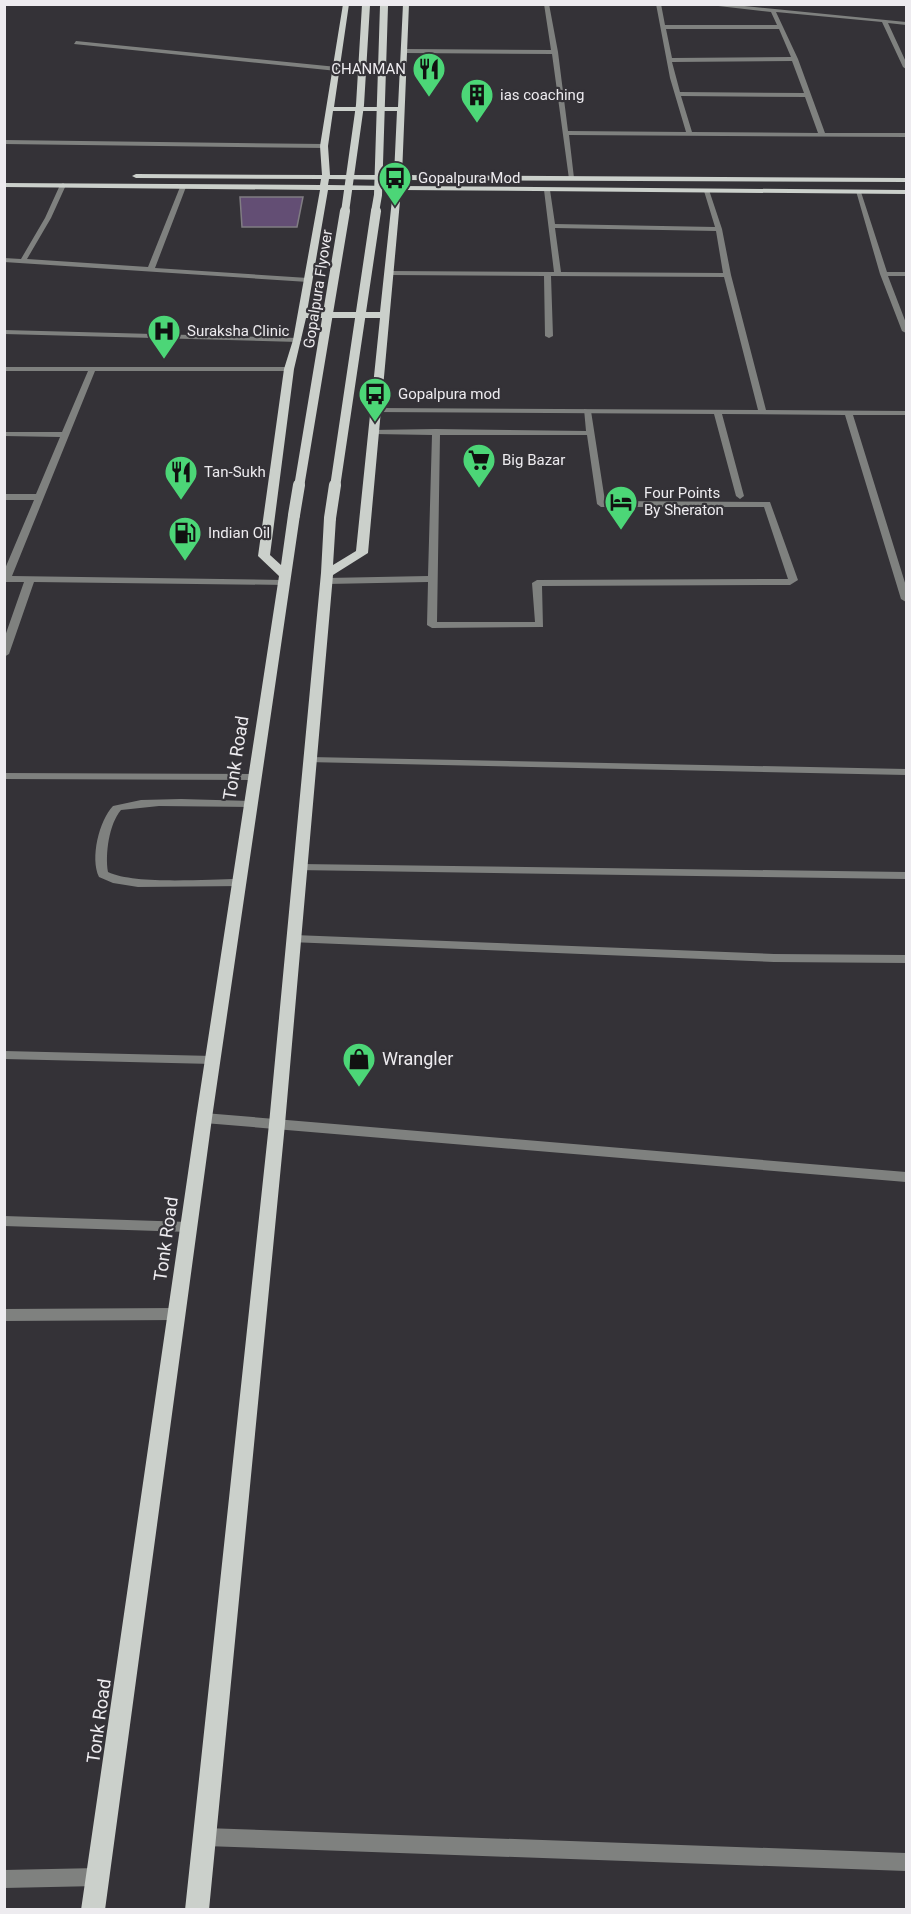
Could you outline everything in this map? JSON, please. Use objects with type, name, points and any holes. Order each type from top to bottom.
[{"type":"main road","points":[[284,579],[264,556],[289,369],[298,340],[326,176],[324,146],[346,4]]},
{"type":"main road","name":"Gopalpura Flyover","points":[[284,579],[348,193],[360,105],[366,4]]},
{"type":"main road","points":[[197,1910],[277,1124],[327,577],[330,518],[378,195],[384,4]]},
{"type":"main road","points":[[327,577],[362,553],[398,177],[406,4]]},
{"type":"main road","points":[[330,110],[402,109]]},
{"type":"main road","points":[[4,176],[63,176]]},
{"type":"main road","points":[[122,176],[906,180]]},
{"type":"main road","points":[[4,185],[906,192]]},
{"type":"main road","points":[[302,315],[385,315]]},
{"type":"main road","name":"Tonk Road","points":[[93,1910],[204,1118],[284,579]]},
{"type":"street","points":[[546,4],[555,52],[571,178]]},
{"type":"street","points":[[658,4],[689,133]]},
{"type":"street","points":[[703,4],[906,22]]},
{"type":"street","points":[[773,11],[795,59],[822,134]]},
{"type":"street","points":[[884,20],[896,40],[906,67]]},
{"type":"street","points":[[663,27],[781,27]]},
{"type":"street","points":[[76,43],[337,69]]},
{"type":"street","points":[[405,51],[555,52]]},
{"type":"street","points":[[670,60],[795,59]]},
{"type":"street","points":[[678,94],[808,94]]},
{"type":"street","points":[[565,133],[906,135]]},
{"type":"street","points":[[4,142],[324,146]]},
{"type":"street","points":[[23,261],[48,218],[63,185]]},
{"type":"street","points":[[151,269],[183,187]]},
{"type":"street","points":[[547,190],[558,273]]},
{"type":"street","points":[[707,191],[719,229],[727,275],[763,412]]},
{"type":"street","points":[[858,192],[884,274],[906,331]]},
{"type":"street","points":[[551,226],[719,229]]},
{"type":"street","points":[[4,260],[308,280]]},
{"type":"street","points":[[389,273],[727,275]]},
{"type":"street","points":[[547,273],[549,336]]},
{"type":"street","points":[[884,274],[906,274]]},
{"type":"street","points":[[4,332],[298,340]]},
{"type":"street","points":[[4,369],[289,369]]},
{"type":"street","points":[[92,370],[5,579],[284,579]]},
{"type":"street","points":[[376,410],[906,413]]},
{"type":"street","points":[[436,431],[432,625],[540,625],[537,583],[792,582],[769,505],[741,500],[601,504],[587,411]]},
{"type":"street","points":[[717,411],[741,500]]},
{"type":"street","points":[[848,413],[906,598]]},
{"type":"street","points":[[374,432],[591,433]]},
{"type":"street","points":[[4,434],[65,435]]},
{"type":"street","points":[[4,497],[40,497]]},
{"type":"street","points":[[327,577],[432,579]]},
{"type":"street","points":[[4,654],[30,579]]},
{"type":"street","points":[[310,760],[906,772]]},
{"type":"street","points":[[4,776],[255,777]]},
{"type":"street","points":[[239,883],[126,882],[103,874],[100,865],[105,838],[116,808],[144,803],[251,804]]},
{"type":"street","points":[[300,868],[906,876]]},
{"type":"street","points":[[294,939],[774,958],[906,959]]},
{"type":"street","points":[[4,1056],[213,1060]]},
{"type":"street","points":[[204,1118],[906,1177]]},
{"type":"street","points":[[4,1221],[189,1227]]},
{"type":"street","points":[[4,1315],[177,1314]]},
{"type":"street","points":[[205,1837],[906,1862]]},
{"type":"street","points":[[4,1879],[98,1877]]},
{"type":"building","points":[[240,197],[303,197],[297,227],[242,227]]},
{"type":"place","name":"CHANMAN","points":[[429,98]]},
{"type":"place","name":"ias coaching","points":[[477,124]]},
{"type":"place","name":"Gopalpura Mod","points":[[395,207]]},
{"type":"place","name":"Suraksha Clinic","points":[[164,360]]},
{"type":"place","name":"Gopalpura mod","points":[[375,423]]},
{"type":"place","name":"Big Bazar","points":[[479,489]]},
{"type":"place","name":"Tan-Sukh","points":[[181,501]]},
{"type":"place","name":"Four Points By Sheraton","points":[[621,531]]},
{"type":"place","name":"Indian Oil","points":[[185,562]]},
{"type":"place","name":"Wrangler","points":[[359,1088]]}]
